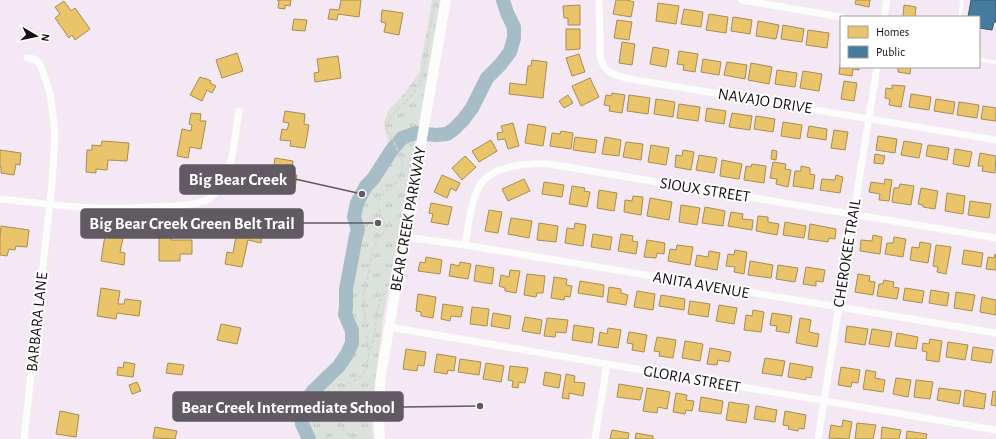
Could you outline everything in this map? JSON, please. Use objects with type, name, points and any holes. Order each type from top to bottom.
[{"type":"main road","name":"BEAR CREEK PARKWAY","points":[[380,439],[378,420],[381,375],[446,0]]},
{"type":"street","name":"NAVAJO DRIVE","points":[[599,0],[601,59],[602,64],[612,73],[630,79],[996,140]]},
{"type":"street","points":[[742,0],[840,17]]},
{"type":"street","points":[[884,16],[887,0]]},
{"type":"street","name":"BARBARA LANE","points":[[24,439],[50,204],[55,135],[50,93],[41,66],[34,59],[27,58]]},
{"type":"street","name":"CHEROKEE TRAIL","points":[[818,439],[877,68]]},
{"type":"street","points":[[0,199],[97,208],[184,205],[202,202],[217,192],[225,179],[230,163],[239,111]]},
{"type":"street","name":"SIOUX STREET","points":[[465,245],[472,208],[481,184],[494,173],[527,164],[549,164],[996,238]]},
{"type":"street","name":"ANITA AVENUE","points":[[405,237],[465,245],[996,334]]},
{"type":"street","name":"GLORIA STREET","points":[[389,327],[996,430]]},
{"type":"street","points":[[595,439],[607,364]]},
{"type":"lane","points":[[960,16],[962,0]]},
{"type":"lane","points":[[980,60],[996,62]]},
{"type":"path","points":[[354,439],[348,435],[336,418],[335,408],[344,386],[355,381],[359,377],[368,362],[369,351],[363,298],[370,270],[372,252],[378,238],[385,231],[386,226],[378,204],[380,198],[401,175],[403,168],[400,156],[386,129],[387,122],[411,96],[421,80],[435,0]]},
{"type":"path","points":[[369,351],[374,338],[380,301],[388,290]]},
{"type":"green space","points":[[432,0],[440,0],[383,319],[371,418],[373,439],[308,439],[302,424],[300,411],[313,391],[339,366],[352,343],[352,331],[345,314],[346,289],[358,230],[354,217],[357,203],[385,158],[388,140],[384,123],[388,111],[405,93],[419,73]]},
{"type":"building: Homes","points":[[279,0],[291,0],[290,6],[285,5],[285,9],[278,8]]},
{"type":"building: Homes","points":[[341,0],[361,0],[359,17],[338,14],[337,20],[328,19],[330,9],[339,10]]},
{"type":"building: Homes","points":[[616,0],[627,0],[634,2],[631,17],[613,14]]},
{"type":"building: Homes","points":[[856,0],[870,0],[869,7],[855,4]]},
{"type":"building: Homes","points":[[64,1],[71,11],[75,8],[90,29],[75,40],[72,35],[69,38],[55,18],[60,14],[55,7]]},
{"type":"building: Homes","points":[[658,3],[679,6],[676,24],[656,21]]},
{"type":"building: Homes","points":[[580,5],[580,25],[568,25],[568,18],[564,18],[563,6]]},
{"type":"building: Homes","points":[[904,5],[916,7],[915,16],[903,16]]},
{"type":"building: Homes","points":[[684,9],[703,12],[701,27],[681,24]]},
{"type":"building: Homes","points":[[382,10],[403,13],[399,35],[384,32],[386,23],[381,22]]},
{"type":"building: Homes","points":[[709,14],[728,17],[726,33],[706,30]]},
{"type":"building: Homes","points":[[733,17],[752,20],[750,34],[731,31]]},
{"type":"building: Homes","points":[[294,19],[307,20],[305,31],[292,30]]},
{"type":"building: Homes","points":[[617,20],[632,22],[629,40],[614,38]]},
{"type":"building: Homes","points":[[758,21],[779,25],[776,39],[756,36]]},
{"type":"building: Homes","points":[[783,25],[804,29],[802,42],[781,39]]},
{"type":"building: Homes","points":[[566,29],[580,29],[580,49],[566,50]]},
{"type":"building: Homes","points":[[808,30],[829,33],[827,48],[806,45]]},
{"type":"building: Homes","points":[[622,42],[635,44],[632,65],[619,63]]},
{"type":"building: Homes","points":[[653,47],[669,50],[666,67],[650,64]]},
{"type":"building: Homes","points":[[679,51],[698,54],[695,72],[683,70],[684,65],[677,64]]},
{"type":"building: Homes","points":[[237,53],[243,71],[222,78],[216,60]]},
{"type":"building: Homes","points":[[579,54],[585,72],[572,76],[566,58]]},
{"type":"building: Homes","points":[[338,56],[341,78],[315,82],[314,73],[319,72],[317,59]]},
{"type":"building: Homes","points":[[703,59],[721,62],[719,75],[701,72]]},
{"type":"building: Homes","points":[[532,60],[547,62],[543,98],[509,94],[510,83],[526,85],[528,66],[531,66]]},
{"type":"building: Homes","points":[[727,62],[747,65],[745,79],[724,75]]},
{"type":"building: Homes","points":[[751,63],[772,67],[769,84],[748,80]]},
{"type":"building: Homes","points":[[840,66],[840,68],[859,68],[859,70],[853,69],[852,76],[839,74]]},
{"type":"building: Homes","points":[[898,68],[911,68],[910,74],[898,72]]},
{"type":"building: Homes","points":[[777,70],[797,73],[795,87],[775,84]]},
{"type":"building: Homes","points":[[803,71],[822,74],[819,91],[800,88]]},
{"type":"building: Homes","points":[[200,77],[211,81],[210,83],[216,86],[212,93],[207,90],[202,101],[190,95]]},
{"type":"building: Homes","points":[[590,78],[599,97],[581,106],[572,86]]},
{"type":"building: Homes","points":[[844,81],[857,83],[854,101],[841,99]]},
{"type":"building: Homes","points":[[892,85],[905,86],[901,107],[889,105],[890,99],[885,98],[886,88],[892,89]]},
{"type":"building: Homes","points":[[612,93],[625,95],[622,113],[609,111],[610,106],[604,105],[606,95],[611,96]]},
{"type":"building: Homes","points":[[911,94],[931,97],[929,110],[909,107]]},
{"type":"building: Homes","points":[[568,95],[573,103],[564,108],[559,101]]},
{"type":"building: Homes","points":[[629,95],[650,98],[648,114],[627,111]]},
{"type":"building: Homes","points":[[656,99],[675,102],[673,117],[654,114]]},
{"type":"building: Homes","points":[[936,99],[955,102],[953,114],[934,111]]},
{"type":"building: Homes","points":[[959,102],[979,105],[977,118],[957,115]]},
{"type":"building: Homes","points":[[679,104],[700,107],[698,121],[677,118]]},
{"type":"building: Homes","points":[[983,106],[996,108],[996,121],[981,119]]},
{"type":"building: Homes","points":[[707,108],[726,111],[724,124],[705,121]]},
{"type":"building: Homes","points":[[285,111],[305,114],[304,124],[309,125],[305,148],[290,146],[291,141],[280,140],[282,129],[287,130],[289,123],[283,122]]},
{"type":"building: Homes","points":[[191,113],[201,114],[200,121],[206,121],[201,149],[190,147],[188,158],[177,156],[182,129],[191,131],[192,125],[189,124]]},
{"type":"building: Homes","points":[[732,113],[752,116],[750,130],[729,127]]},
{"type":"building: Homes","points":[[756,116],[775,119],[773,132],[754,129]]},
{"type":"building: Homes","points":[[783,122],[802,125],[800,139],[781,136]]},
{"type":"building: Homes","points":[[513,123],[519,146],[508,149],[505,139],[498,140],[497,133],[503,132],[501,126]]},
{"type":"building: Homes","points":[[528,124],[546,127],[543,146],[525,143]]},
{"type":"building: Homes","points":[[809,126],[827,129],[826,140],[807,137]]},
{"type":"building: Homes","points":[[834,130],[848,132],[845,150],[831,148]]},
{"type":"building: Homes","points":[[561,131],[573,133],[571,149],[550,146],[552,133],[560,134]]},
{"type":"building: Homes","points":[[878,136],[897,139],[895,153],[876,150]]},
{"type":"building: Homes","points":[[575,137],[597,140],[595,153],[573,150]]},
{"type":"building: Homes","points":[[605,137],[621,140],[619,156],[602,154]]},
{"type":"building: Homes","points":[[491,140],[497,151],[479,162],[472,151]]},
{"type":"building: Homes","points":[[102,141],[129,143],[127,161],[108,160],[107,170],[96,169],[96,173],[86,172],[87,150],[92,150],[92,145],[101,146]]},
{"type":"building: Homes","points":[[904,141],[922,144],[919,158],[901,155]]},
{"type":"building: Homes","points":[[626,142],[643,144],[641,160],[623,157]]},
{"type":"building: Homes","points":[[651,145],[669,148],[666,165],[648,162]]},
{"type":"building: Homes","points":[[928,145],[949,148],[947,160],[926,156]]},
{"type":"building: Homes","points":[[955,149],[972,152],[969,167],[953,164]]},
{"type":"building: Homes","points":[[0,150],[21,153],[20,165],[16,164],[14,175],[1,173]]},
{"type":"building: Homes","points":[[683,150],[694,152],[691,170],[675,167],[676,155],[682,156]]},
{"type":"building: Homes","points":[[772,150],[777,151],[776,160],[771,159]]},
{"type":"building: Homes","points":[[980,153],[996,156],[995,173],[982,171],[983,166],[978,166]]},
{"type":"building: Homes","points":[[875,154],[885,156],[883,164],[874,163]]},
{"type":"building: Homes","points":[[699,155],[717,158],[714,173],[696,170]]},
{"type":"building: Homes","points":[[465,156],[476,167],[462,180],[452,168]]},
{"type":"building: Homes","points":[[275,158],[293,161],[291,174],[297,175],[295,188],[289,187],[288,194],[270,191]]},
{"type":"building: Homes","points":[[722,160],[742,164],[739,179],[720,176]]},
{"type":"building: Homes","points":[[773,162],[786,164],[785,169],[791,170],[788,187],[776,184],[777,179],[770,178]]},
{"type":"building: Homes","points":[[752,164],[766,166],[764,183],[744,180],[746,166],[751,167]]},
{"type":"building: Homes","points":[[801,166],[810,168],[810,174],[815,175],[813,189],[793,186],[795,171],[801,171]]},
{"type":"building: Homes","points":[[442,175],[460,183],[456,191],[451,188],[447,198],[434,192]]},
{"type":"building: Homes","points":[[836,175],[843,177],[840,193],[820,190],[822,179],[835,180]]},
{"type":"building: Homes","points":[[524,179],[530,191],[508,201],[502,189]]},
{"type":"building: Homes","points":[[885,179],[892,180],[889,201],[879,200],[880,194],[869,192],[871,182],[884,184]]},
{"type":"building: Homes","points":[[544,182],[564,185],[562,197],[542,194]]},
{"type":"building: Homes","points":[[900,184],[914,186],[911,205],[892,202],[894,188],[899,188]]},
{"type":"building: Homes","points":[[572,186],[585,188],[584,191],[590,192],[587,207],[569,204]]},
{"type":"building: Homes","points":[[921,188],[938,191],[935,209],[923,207],[923,205],[918,204]]},
{"type":"building: Homes","points":[[599,190],[617,193],[614,211],[597,208]]},
{"type":"building: Homes","points":[[947,193],[965,196],[963,214],[945,211]]},
{"type":"building: Homes","points":[[633,196],[643,197],[641,215],[624,212],[625,200],[632,201]]},
{"type":"building: Homes","points":[[650,198],[672,202],[669,220],[647,216]]},
{"type":"building: Homes","points":[[970,201],[991,204],[989,218],[968,215]]},
{"type":"building: Homes","points":[[431,203],[452,207],[448,225],[431,222],[433,214],[429,213]]},
{"type":"building: Homes","points":[[681,205],[700,208],[697,225],[679,222]]},
{"type":"building: Homes","points":[[705,207],[725,211],[723,226],[702,223]]},
{"type":"building: Homes","points":[[489,210],[502,212],[498,233],[485,231]]},
{"type":"building: Homes","points":[[731,212],[743,214],[742,219],[753,220],[752,230],[728,226]]},
{"type":"building: Homes","points":[[758,216],[768,217],[768,222],[779,224],[777,235],[756,231]]},
{"type":"building: Homes","points":[[511,218],[532,221],[529,238],[508,234]]},
{"type":"building: Homes","points":[[785,222],[806,226],[804,238],[783,235]]},
{"type":"building: Homes","points":[[539,223],[558,226],[556,242],[537,240]]},
{"type":"building: Homes","points":[[575,223],[586,225],[583,246],[565,243],[567,228],[574,229]]},
{"type":"building: Homes","points":[[810,224],[836,229],[835,239],[829,238],[828,242],[808,239]]},
{"type":"building: Homes","points":[[1,226],[29,230],[27,247],[16,246],[15,250],[9,249],[7,256],[0,255]]},
{"type":"building: Homes","points":[[237,230],[262,232],[261,243],[248,240],[242,267],[225,264],[227,252],[233,253]]},
{"type":"building: Homes","points":[[593,234],[612,237],[610,250],[591,247]]},
{"type":"building: Homes","points":[[621,234],[633,236],[632,241],[638,242],[636,254],[618,251]]},
{"type":"building: Homes","points":[[105,235],[123,238],[120,252],[125,253],[124,265],[101,261]]},
{"type":"building: Homes","points":[[159,235],[171,235],[171,240],[192,240],[192,254],[180,254],[180,261],[159,261]]},
{"type":"building: Homes","points":[[873,235],[882,237],[880,254],[860,251],[861,240],[872,241]]},
{"type":"building: Homes","points":[[894,237],[906,239],[903,257],[885,254],[887,243],[893,243]]},
{"type":"building: Homes","points":[[647,240],[665,243],[664,254],[657,253],[656,258],[644,257]]},
{"type":"building: Homes","points":[[920,242],[931,244],[928,263],[910,260],[912,247],[919,248]]},
{"type":"building: Homes","points":[[677,245],[693,247],[690,265],[668,261],[670,249],[676,250]]},
{"type":"building: Homes","points":[[936,245],[951,247],[946,274],[937,272],[938,267],[933,266]]},
{"type":"building: Homes","points":[[735,250],[747,252],[744,274],[734,272],[735,267],[726,266],[728,254],[734,255]]},
{"type":"building: Homes","points":[[964,250],[983,253],[981,267],[962,264]]},
{"type":"building: Homes","points":[[709,251],[720,253],[717,270],[695,266],[697,255],[708,257]]},
{"type":"building: Homes","points":[[995,254],[996,270],[986,269],[988,257],[994,258]]},
{"type":"building: Homes","points":[[426,257],[442,260],[440,274],[418,271],[420,262],[425,263]]},
{"type":"building: Homes","points":[[750,261],[773,265],[771,278],[748,275]]},
{"type":"building: Homes","points":[[460,262],[471,264],[468,279],[449,276],[451,264],[459,266]]},
{"type":"building: Homes","points":[[476,265],[494,268],[492,284],[474,281]]},
{"type":"building: Homes","points":[[778,265],[798,268],[795,282],[776,279]]},
{"type":"building: Homes","points":[[806,267],[825,270],[823,282],[816,281],[816,286],[803,284]]},
{"type":"building: Homes","points":[[510,270],[520,271],[516,293],[505,291],[505,288],[499,286],[501,275],[509,277]]},
{"type":"building: Homes","points":[[527,274],[545,276],[543,293],[537,293],[536,297],[524,295]]},
{"type":"building: Homes","points":[[858,274],[870,276],[869,281],[875,282],[873,295],[855,292]]},
{"type":"building: Homes","points":[[554,277],[567,279],[566,285],[572,286],[570,297],[565,296],[564,300],[551,298]]},
{"type":"building: Homes","points":[[884,280],[894,282],[893,287],[899,288],[897,299],[877,296],[879,284],[883,284]]},
{"type":"building: Homes","points":[[580,281],[604,285],[603,297],[578,293]]},
{"type":"building: Homes","points":[[609,287],[621,289],[621,293],[628,295],[626,305],[607,302]]},
{"type":"building: Homes","points":[[101,288],[120,291],[118,304],[124,304],[125,299],[141,301],[139,316],[117,313],[116,319],[97,316]]},
{"type":"building: Homes","points":[[905,288],[924,291],[922,303],[903,300]]},
{"type":"building: Homes","points":[[931,290],[949,293],[947,306],[929,303]]},
{"type":"building: Homes","points":[[637,291],[655,294],[653,310],[634,307]]},
{"type":"building: Homes","points":[[956,292],[975,295],[972,311],[954,308]]},
{"type":"building: Homes","points":[[418,294],[436,297],[433,318],[421,316],[421,312],[416,311]]},
{"type":"building: Homes","points":[[661,295],[685,299],[684,310],[659,306]]},
{"type":"building: Homes","points":[[982,297],[996,300],[996,315],[980,312]]},
{"type":"building: Homes","points":[[690,301],[710,304],[708,317],[688,314]]},
{"type":"building: Homes","points":[[443,304],[463,307],[461,317],[451,316],[450,321],[441,319]]},
{"type":"building: Homes","points":[[719,305],[737,308],[734,324],[716,321]]},
{"type":"building: Homes","points":[[472,307],[489,309],[487,326],[470,324]]},
{"type":"building: Homes","points":[[753,310],[764,312],[761,332],[744,330],[746,315],[752,316]]},
{"type":"building: Homes","points":[[493,313],[511,316],[509,329],[491,326]]},
{"type":"building: Homes","points":[[772,313],[792,316],[789,333],[776,331],[777,326],[770,325]]},
{"type":"building: Homes","points":[[525,317],[542,320],[540,334],[522,331]]},
{"type":"building: Homes","points":[[547,318],[568,320],[566,333],[556,332],[555,337],[544,336]]},
{"type":"building: Homes","points":[[800,318],[811,320],[809,332],[819,334],[817,347],[796,343]]},
{"type":"building: Homes","points":[[221,324],[241,328],[237,344],[217,340]]},
{"type":"building: Homes","points":[[574,325],[594,328],[592,343],[572,340]]},
{"type":"building: Homes","points":[[847,326],[868,329],[865,345],[845,342]]},
{"type":"building: Homes","points":[[608,328],[621,330],[618,348],[598,345],[600,332],[607,334]]},
{"type":"building: Homes","points":[[872,329],[892,332],[889,347],[869,344]]},
{"type":"building: Homes","points":[[629,332],[647,335],[644,352],[632,350],[633,344],[627,343]]},
{"type":"building: Homes","points":[[897,333],[918,337],[916,349],[895,346]]},
{"type":"building: Homes","points":[[657,337],[676,340],[673,358],[659,356],[660,352],[654,351]]},
{"type":"building: Homes","points":[[930,339],[942,341],[939,362],[926,360],[927,352],[922,351],[923,343],[929,344]]},
{"type":"building: Homes","points":[[685,341],[703,344],[700,361],[682,358]]},
{"type":"building: Homes","points":[[948,342],[968,345],[965,360],[946,357]]},
{"type":"building: Homes","points":[[973,347],[993,350],[991,363],[971,360]]},
{"type":"building: Homes","points":[[710,348],[731,352],[729,362],[718,360],[717,365],[707,364]]},
{"type":"building: Homes","points":[[406,349],[426,352],[424,366],[418,365],[417,371],[403,369]]},
{"type":"building: Homes","points":[[437,354],[456,357],[454,371],[448,370],[447,374],[434,372]]},
{"type":"building: Homes","points":[[765,358],[785,361],[782,376],[762,373]]},
{"type":"building: Homes","points":[[460,359],[481,362],[479,375],[458,372]]},
{"type":"building: Homes","points":[[124,362],[135,364],[133,377],[117,375],[118,367],[123,368]]},
{"type":"building: Homes","points":[[168,363],[184,365],[182,375],[166,373]]},
{"type":"building: Homes","points":[[486,363],[504,366],[501,382],[483,379]]},
{"type":"building: Homes","points":[[790,363],[813,367],[811,378],[806,377],[806,380],[788,377]]},
{"type":"building: Homes","points":[[510,366],[528,368],[525,383],[519,382],[518,388],[512,387],[513,381],[508,380]]},
{"type":"building: Homes","points":[[841,367],[860,370],[858,383],[852,382],[851,387],[838,385]]},
{"type":"building: Homes","points":[[866,370],[876,372],[875,378],[885,380],[883,392],[863,389]]},
{"type":"building: Homes","points":[[545,372],[561,375],[559,388],[543,385]]},
{"type":"building: Homes","points":[[566,374],[575,376],[574,382],[585,383],[583,396],[569,393],[569,399],[562,398]]},
{"type":"building: Homes","points":[[896,378],[911,380],[908,397],[893,394]]},
{"type":"building: Homes","points":[[916,380],[933,382],[930,399],[914,397]]},
{"type":"building: Homes","points":[[137,382],[141,391],[132,394],[129,385]]},
{"type":"building: Homes","points":[[619,384],[643,388],[640,400],[617,397]]},
{"type":"building: Homes","points":[[647,388],[670,392],[667,409],[658,407],[657,413],[643,411]]},
{"type":"building: Homes","points":[[939,388],[961,391],[959,404],[937,400]]},
{"type":"building: Homes","points":[[965,390],[986,394],[984,409],[963,406]]},
{"type":"building: Homes","points":[[993,391],[996,392],[996,406],[991,405]]},
{"type":"building: Homes","points":[[676,393],[687,395],[686,400],[694,401],[692,411],[686,410],[685,414],[673,412]]},
{"type":"building: Homes","points":[[701,397],[723,401],[721,414],[699,411]]},
{"type":"building: Homes","points":[[729,402],[749,405],[746,423],[726,420]]},
{"type":"building: Homes","points":[[756,406],[777,410],[775,422],[754,419]]},
{"type":"building: Homes","points":[[60,411],[79,415],[76,437],[56,434]]},
{"type":"building: Homes","points":[[785,411],[806,415],[804,429],[799,428],[798,431],[788,429],[789,426],[783,425]]},
{"type":"building: Homes","points":[[843,420],[852,422],[849,439],[829,438],[831,425],[842,427]]},
{"type":"building: Homes","points":[[857,423],[876,425],[873,439],[855,439]]},
{"type":"building: Homes","points":[[155,427],[177,431],[175,439],[153,438]]},
{"type":"building: Homes","points":[[882,427],[901,430],[899,439],[881,439]]},
{"type":"building: Homes","points":[[612,430],[629,433],[628,439],[610,439]]},
{"type":"building: Homes","points":[[907,431],[927,434],[926,439],[906,439]]},
{"type":"building: Homes","points":[[636,433],[653,436],[653,439],[635,439]]},
{"type":"building: Public","points":[[971,0],[996,0],[996,22],[994,22],[992,30],[980,28],[980,16],[968,16]]},
{"type":"waterway","points":[[309,439],[302,424],[300,411],[313,391],[339,366],[352,343],[352,331],[345,314],[346,289],[358,230],[354,217],[357,203],[366,186],[373,179],[391,151],[402,138],[416,133],[436,135],[447,134],[463,120],[472,108],[487,78],[510,52],[514,38],[514,27],[507,13],[503,0]]},
{"type":"place","name":"Big Bear Creek","points":[[362,194]]},
{"type":"place","name":"Big Bear Creek Green Belt Trail","points":[[378,223]]},
{"type":"place","name":"Bear Creek Intermediate School","points":[[480,406]]}]
